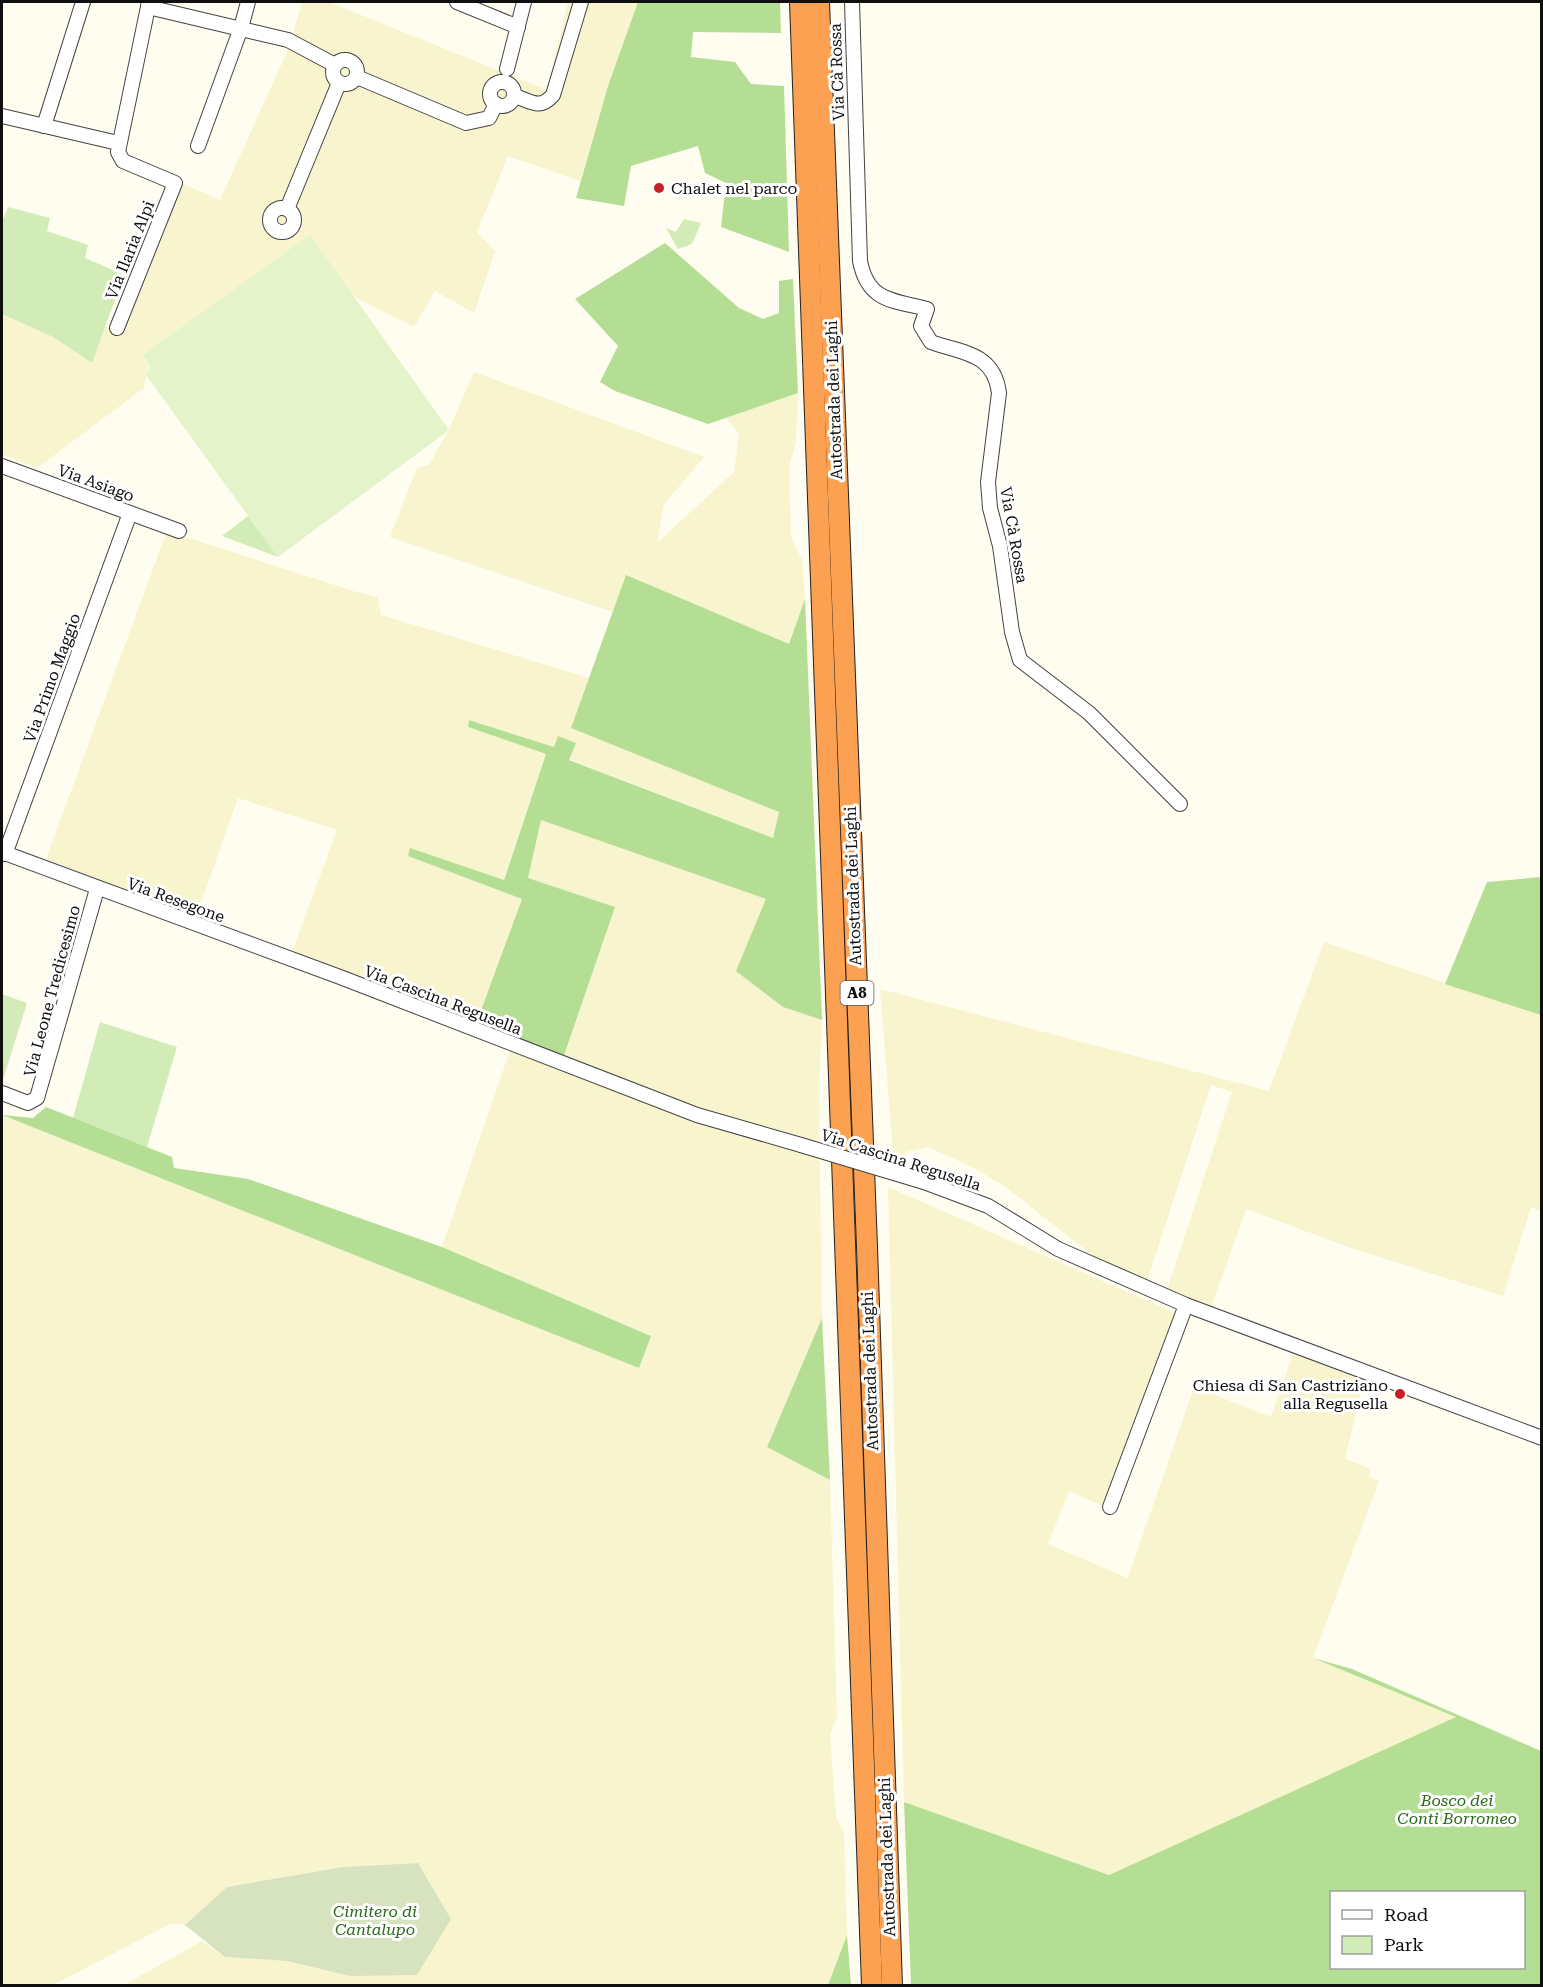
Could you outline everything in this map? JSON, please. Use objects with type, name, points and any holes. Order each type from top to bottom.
[{"type":"highway","name":"Autostrada dei Laghi","points":[[800,2],[872,1986]]},
{"type":"highway","name":"Autostrada dei Laghi","points":[[819,2],[892,1986]]},
{"type":"street","points":[[44,126],[83,2]]},
{"type":"street","points":[[198,146],[241,28],[248,2]]},
{"type":"street","points":[[459,2],[518,27]]},
{"type":"street","points":[[507,69],[524,2]]},
{"type":"street","points":[[515,96],[539,105],[546,104],[553,95],[581,2]]},
{"type":"street","name":"Via Cà Rossa","points":[[852,2],[863,276],[873,292],[886,298],[927,309],[921,326],[931,342],[962,349],[978,358],[986,363],[998,381],[999,393],[988,482],[990,508],[1000,546],[1012,632],[1020,660],[1089,713],[1180,804]]},
{"type":"street","points":[[2,116],[118,143],[148,4],[288,40],[335,65]]},
{"type":"street","points":[[335,65],[345,60],[353,62],[357,69],[357,77],[351,83],[339,83]]},
{"type":"street","points":[[335,65],[334,77],[339,83]]},
{"type":"street","points":[[357,77],[466,123],[489,118],[496,104]]},
{"type":"street","points":[[287,209],[339,83]]},
{"type":"street","points":[[496,104],[490,94],[496,83],[508,83],[513,88],[515,96]]},
{"type":"street","points":[[496,104],[507,105],[515,96]]},
{"type":"street","name":"Via Ilaria Alpi","points":[[117,328],[175,183],[123,161],[118,152],[118,143]]},
{"type":"street","name":"Via Asiago","points":[[2,466],[179,531]]},
{"type":"street","name":"Via Primo Maggio","points":[[3,853],[130,513]]},
{"type":"street","name":"Via Resegone","points":[[3,853],[340,977]]},
{"type":"street","name":"Via Leone Tredicesimo","points":[[2,1093],[28,1103],[37,1098],[42,1088],[97,889]]},
{"type":"street","name":"Via Cascina Regusella","points":[[340,977],[697,1115],[924,1182],[988,1206],[1058,1249],[1186,1305],[1542,1438]]},
{"type":"street","points":[[1110,1507],[1186,1305]]},
{"type":"shaded area","points":[[302,2],[329,2],[547,90],[568,2],[638,2],[608,86],[580,181],[508,156],[477,232],[495,251],[474,313],[435,291],[414,327],[354,297],[143,356],[151,369],[146,375],[144,388],[37,468],[2,454],[2,314],[53,337],[91,363],[106,326],[123,333],[183,184],[220,200],[289,48]]},
{"type":"shaded area","points":[[474,372],[704,457],[664,504],[657,543],[734,472],[739,434],[726,418],[798,393],[796,443],[789,465],[791,537],[802,560],[805,599],[789,644],[627,576],[613,612],[390,537],[417,468],[429,465],[449,430]]},
{"type":"shaded area","points":[[167,531],[378,597],[381,615],[589,678],[571,728],[779,812],[773,838],[569,759],[576,743],[558,736],[554,747],[469,720],[468,727],[546,754],[503,880],[411,849],[408,856],[522,899],[476,1024],[291,955],[337,830],[238,798],[196,917],[46,859]]},
{"type":"shaded area","points":[[541,819],[767,899],[783,1007],[822,1020],[819,1086],[822,1318],[767,1446],[830,1480],[837,1717],[830,1734],[836,1817],[844,1832],[847,1935],[828,1985],[124,1985],[202,1941],[225,1957],[287,1961],[350,1976],[451,1919],[418,1863],[343,1867],[227,1887],[185,1925],[172,1923],[53,1985],[2,1985],[2,1115],[639,1368],[650,1335],[442,1247],[513,1042],[615,907],[528,878]]},
{"type":"shaded area","points":[[1324,942],[1541,1015],[1541,1211],[1531,1207],[1503,1296],[1354,1249],[1246,1209],[1211,1308],[1167,1290],[1232,1092],[1211,1085],[1147,1281],[1101,1262],[1003,1185],[974,1168],[928,1147],[906,1152],[901,1166],[894,1164],[880,989],[1269,1091]]},
{"type":"shaded area","points":[[888,1187],[1178,1314],[1105,1507],[1069,1491],[1048,1544],[1128,1578],[1194,1387],[1271,1417],[1294,1351],[1364,1378],[1345,1459],[1371,1469],[1369,1477],[1379,1481],[1313,1658],[1457,1717],[1109,1875],[904,1802]]},
{"type":"green space","points":[[638,2],[780,2],[781,33],[693,32],[691,57],[735,62],[751,84],[784,86],[789,252],[721,227],[726,183],[705,173],[698,146],[631,166],[624,206],[576,198],[608,86]]},
{"type":"green space","points":[[8,207],[50,218],[47,231],[88,245],[85,258],[124,275],[92,363],[53,337],[2,314],[2,222]]},
{"type":"green space","points":[[684,219],[701,223],[692,244],[678,249],[666,228],[676,232]]},
{"type":"green space","points":[[310,235],[449,430],[278,557],[146,375],[151,368],[143,355]]},
{"type":"green space","points":[[665,243],[739,308],[763,319],[779,313],[779,281],[793,279],[798,393],[708,424],[615,391],[600,382],[618,346],[575,299]]},
{"type":"green space","points":[[248,516],[278,557],[222,536]]},
{"type":"green space","points":[[626,575],[789,644],[805,599],[822,1020],[783,1007],[736,971],[766,899],[541,820],[528,878],[615,907],[562,1061],[476,1024],[522,899],[408,856],[410,848],[504,880],[546,754],[468,727],[469,720],[554,747],[558,736],[576,743],[569,760],[773,838],[779,812],[571,728]]},
{"type":"green space","points":[[1541,877],[1541,1015],[1445,984],[1487,882]]},
{"type":"green space","points":[[2,994],[27,1003],[2,1083]]},
{"type":"green space","points":[[100,1022],[177,1047],[147,1147],[73,1118]]},
{"type":"green space","points":[[46,1107],[172,1157],[174,1168],[248,1179],[442,1247],[651,1336],[639,1368],[2,1115],[33,1118]]},
{"type":"green space","points":[[822,1318],[830,1480],[767,1447]]},
{"type":"green space","name":"Bosco dei Conti Borromeo","points":[[1313,1658],[1352,1669],[1541,1751],[1541,1985],[911,1985],[904,1802],[1109,1875],[1456,1717]]},
{"type":"green space","name":"Cimitero di Cantalupo","points":[[418,1863],[451,1919],[417,1975],[350,1976],[287,1961],[225,1957],[185,1925],[227,1887],[343,1867]]},
{"type":"green space","points":[[847,1935],[851,1985],[828,1985]]},
{"type":"place","name":"Chalet nel parco","points":[[659,188]]},
{"type":"place","name":"Chiesa di San Castriziano alla Regusella","points":[[1400,1394]]}]
